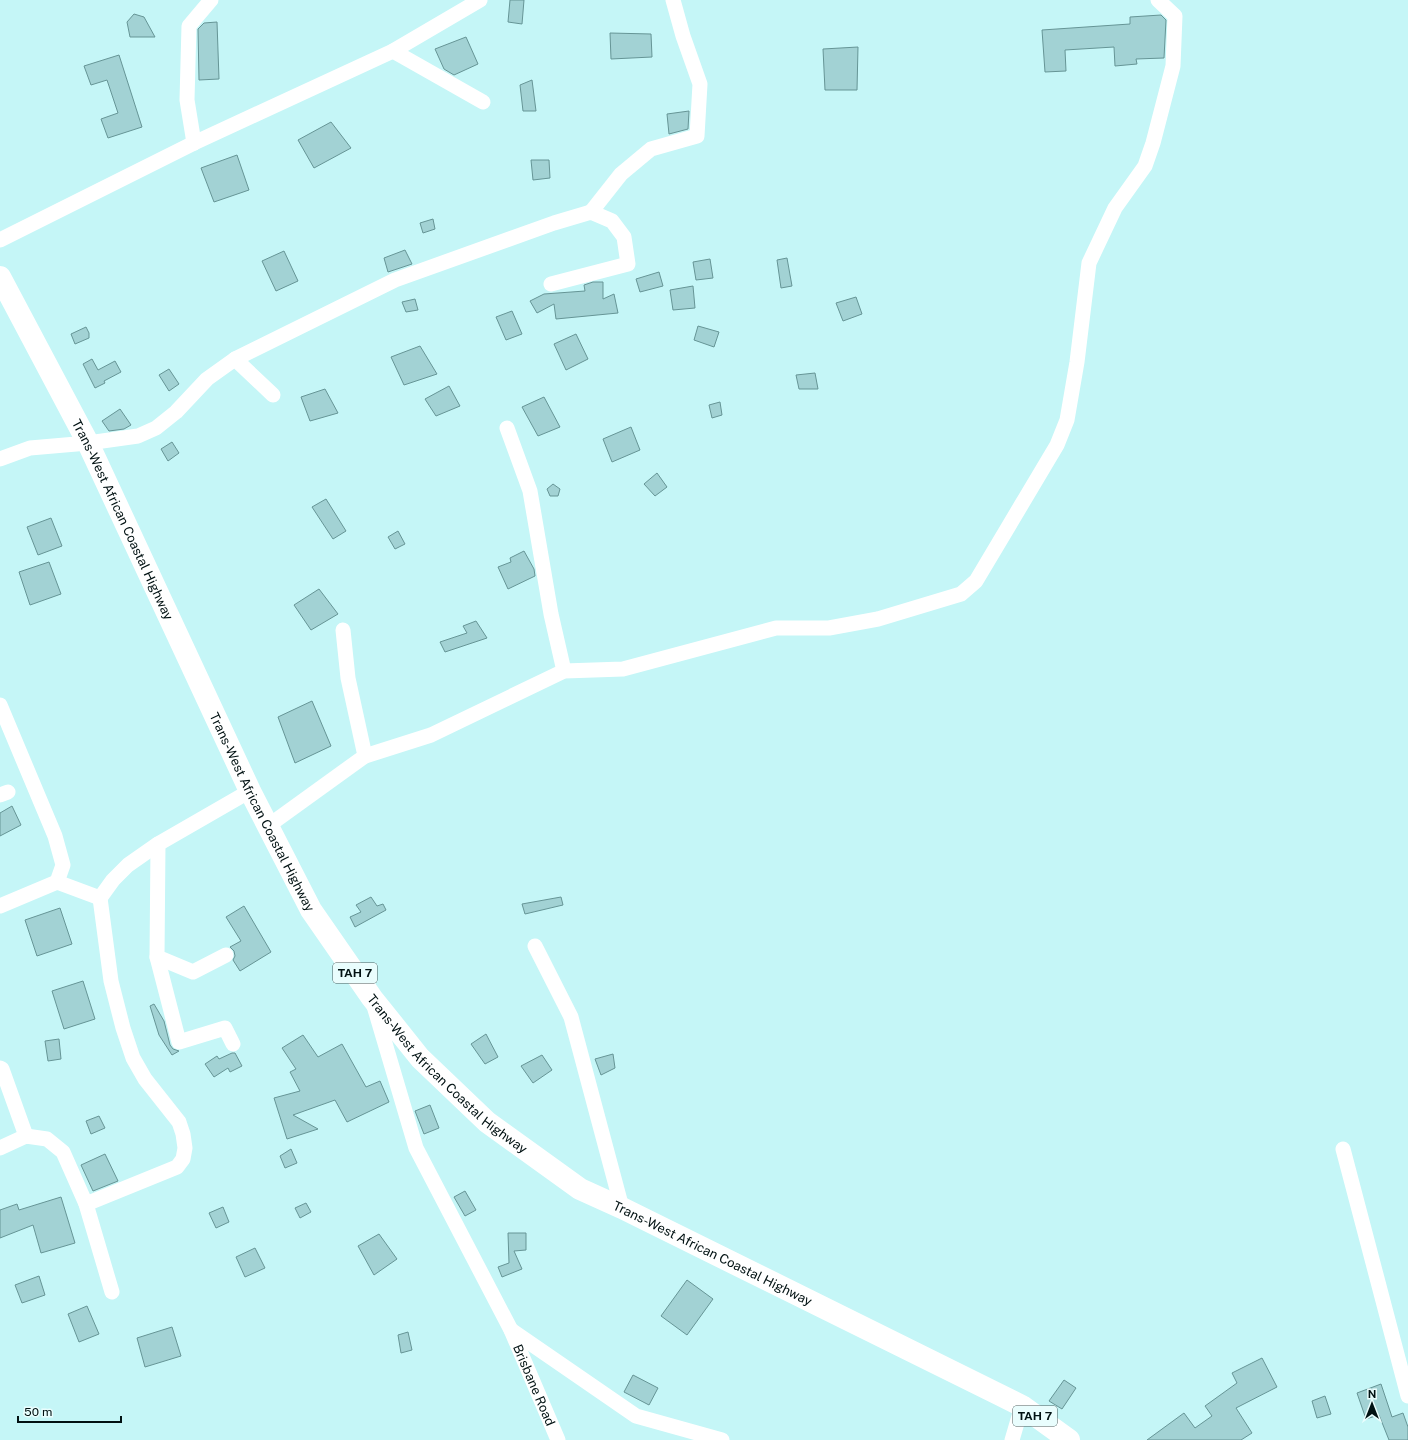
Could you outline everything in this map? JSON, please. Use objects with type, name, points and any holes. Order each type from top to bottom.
[{"type":"highway","name":"Trans-West African Coastal Highway","points":[[0,277],[88,443],[250,791],[311,910],[372,998],[420,1058],[487,1122],[580,1189],[622,1208],[1022,1406],[1069,1440]]},
{"type":"street","points":[[194,143],[187,100],[189,26],[211,0]]},
{"type":"street","points":[[0,240],[194,143],[393,52],[480,0]]},
{"type":"street","points":[[0,459],[30,448],[88,443],[138,436],[156,428],[176,412],[207,378],[235,359],[396,280],[554,223],[591,212],[621,174],[651,149],[697,136],[700,84],[683,36],[674,0]]},
{"type":"street","points":[[268,826],[364,756],[431,735],[564,671],[623,669],[776,628],[829,628],[878,619],[961,594],[976,582],[1057,445],[1067,420],[1078,362],[1089,263],[1115,208],[1145,166],[1153,143],[1173,66],[1175,16],[1158,0]]},
{"type":"street","points":[[393,52],[482,102]]},
{"type":"street","points":[[551,284],[628,264],[624,237],[612,221],[591,212]]},
{"type":"street","points":[[235,359],[273,395]]},
{"type":"street","points":[[507,428],[530,492],[551,614],[564,671]]},
{"type":"street","points":[[343,630],[348,678],[364,756]]},
{"type":"street","points":[[0,705],[55,836],[63,865],[57,882]]},
{"type":"street","points":[[86,1204],[177,1167],[183,1159],[185,1148],[179,1122],[145,1079],[133,1058],[123,1028],[111,981],[100,898],[113,880],[128,865],[158,844],[250,791]]},
{"type":"street","points":[[158,844],[157,957],[179,1042],[225,1028],[233,1044]]},
{"type":"street","points":[[0,906],[57,882],[100,898]]},
{"type":"street","points":[[535,946],[571,1017],[622,1208]]},
{"type":"street","points":[[157,957],[193,972],[226,955]]},
{"type":"street","name":"Brisbane Road","points":[[372,998],[416,1148],[511,1330],[558,1440]]},
{"type":"street","points":[[0,1068],[2,1069],[26,1136]]},
{"type":"street","points":[[0,1148],[26,1136],[47,1139],[63,1152],[86,1204],[112,1292]]},
{"type":"street","points":[[1344,1148],[1408,1396]]},
{"type":"street","points":[[511,1330],[636,1416],[722,1440]]},
{"type":"street","points":[[1012,1440],[1022,1406]]},
{"type":"building","points":[[510,0],[524,0],[522,24],[508,22]]},
{"type":"building","points":[[134,14],[144,17],[155,37],[130,37],[127,22]]},
{"type":"building","points":[[1161,15],[1166,20],[1164,58],[1136,59],[1137,64],[1115,66],[1114,47],[1065,50],[1066,71],[1045,72],[1042,30],[1130,24],[1130,17]]},
{"type":"building","points":[[217,22],[219,79],[199,80],[198,29],[204,23]]},
{"type":"building","points":[[610,33],[651,34],[652,57],[611,59]]},
{"type":"building","points":[[466,37],[478,64],[454,75],[444,69],[435,49]]},
{"type":"building","points":[[858,47],[857,90],[825,90],[823,49]]},
{"type":"building","points":[[119,55],[142,127],[108,138],[101,119],[118,113],[107,80],[91,85],[84,66]]},
{"type":"building","points":[[532,80],[536,111],[523,111],[520,85]]},
{"type":"building","points":[[689,111],[688,129],[669,134],[667,114]]},
{"type":"building","points":[[331,122],[351,148],[314,168],[298,140]]},
{"type":"building","points":[[237,155],[249,190],[214,202],[201,168]]},
{"type":"building","points":[[531,160],[549,160],[550,178],[533,180]]},
{"type":"building","points":[[433,219],[435,229],[423,233],[420,223]]},
{"type":"building","points":[[405,250],[412,264],[388,272],[384,258]]},
{"type":"building","points":[[284,251],[298,281],[276,291],[262,261]]},
{"type":"building","points":[[787,258],[792,286],[781,288],[777,260]]},
{"type":"building","points":[[710,259],[713,278],[696,280],[693,262]]},
{"type":"building","points":[[659,272],[663,286],[640,292],[636,279]]},
{"type":"building","points":[[593,282],[603,282],[603,299],[614,294],[618,313],[556,319],[554,304],[537,313],[530,301],[544,294],[585,291],[584,285]]},
{"type":"building","points":[[693,286],[695,308],[673,310],[670,290]]},
{"type":"building","points":[[856,297],[862,314],[843,321],[836,303]]},
{"type":"building","points":[[415,299],[418,310],[406,312],[402,302]]},
{"type":"building","points":[[512,311],[522,334],[506,340],[496,317]]},
{"type":"building","points":[[698,326],[719,332],[714,347],[694,340]]},
{"type":"building","points":[[86,327],[89,333],[89,338],[75,344],[71,334]]},
{"type":"building","points":[[576,334],[588,359],[566,370],[554,344]]},
{"type":"building","points":[[420,346],[437,374],[404,385],[391,357]]},
{"type":"building","points":[[92,359],[98,370],[115,361],[121,372],[104,381],[105,383],[95,388],[83,364]]},
{"type":"building","points":[[169,369],[179,384],[169,391],[159,375]]},
{"type":"building","points":[[815,373],[818,389],[799,389],[796,375]]},
{"type":"building","points":[[449,386],[460,406],[436,416],[425,399]]},
{"type":"building","points":[[325,389],[338,413],[310,421],[301,397]]},
{"type":"building","points":[[544,397],[560,427],[538,436],[522,407]]},
{"type":"building","points":[[720,402],[722,415],[712,418],[709,405]]},
{"type":"building","points":[[120,409],[131,425],[124,429],[109,431],[102,421]]},
{"type":"building","points":[[631,427],[640,450],[612,462],[603,439]]},
{"type":"building","points":[[172,442],[179,453],[168,461],[161,449]]},
{"type":"building","points":[[657,473],[667,487],[655,496],[644,484]]},
{"type":"building","points":[[553,484],[560,489],[558,496],[550,496],[547,489]]},
{"type":"building","points":[[326,499],[346,531],[333,539],[312,507]]},
{"type":"building","points":[[51,518],[62,546],[38,555],[27,527]]},
{"type":"building","points":[[398,531],[405,544],[395,549],[388,537]]},
{"type":"building","points":[[524,551],[534,569],[535,576],[508,589],[498,567],[511,562],[510,558]]},
{"type":"building","points":[[49,562],[61,594],[30,605],[19,572]]},
{"type":"building","points":[[319,589],[338,614],[311,630],[294,605]]},
{"type":"building","points":[[476,621],[487,638],[445,652],[440,642],[467,633],[463,626]]},
{"type":"building","points":[[312,701],[331,746],[295,763],[278,717]]},
{"type":"building","points":[[12,806],[21,825],[0,836],[0,813]]},
{"type":"building","points":[[371,897],[377,906],[383,904],[386,910],[355,927],[350,917],[361,912],[356,905]]},
{"type":"building","points":[[561,897],[563,905],[525,914],[522,904]]},
{"type":"building","points":[[244,906],[271,952],[240,971],[233,960],[235,956],[234,951],[230,947],[241,941],[226,917]]},
{"type":"building","points":[[60,908],[72,944],[37,956],[25,920]]},
{"type":"building","points":[[83,981],[95,1019],[64,1029],[52,991]]},
{"type":"building","points":[[154,1004],[164,1021],[170,1045],[173,1049],[179,1051],[172,1055],[159,1035],[150,1006]]},
{"type":"building","points":[[486,1034],[498,1057],[485,1064],[471,1044]]},
{"type":"building","points":[[303,1035],[318,1057],[342,1044],[366,1087],[380,1081],[389,1102],[347,1122],[335,1100],[293,1115],[318,1129],[287,1139],[274,1098],[300,1091],[290,1072],[296,1069],[282,1048]]},
{"type":"building","points":[[59,1039],[61,1059],[48,1061],[45,1041]]},
{"type":"building","points":[[235,1053],[242,1066],[230,1072],[228,1068],[214,1077],[205,1064],[217,1056],[219,1059]]},
{"type":"building","points":[[613,1054],[615,1068],[601,1075],[595,1059]]},
{"type":"building","points":[[542,1055],[552,1070],[533,1083],[521,1066]]},
{"type":"building","points":[[430,1105],[439,1128],[424,1134],[415,1111]]},
{"type":"building","points":[[99,1116],[105,1128],[91,1134],[86,1121]]},
{"type":"building","points":[[291,1149],[297,1163],[285,1168],[280,1156]]},
{"type":"building","points":[[105,1154],[118,1181],[93,1191],[81,1165]]},
{"type":"building","points":[[465,1191],[476,1210],[465,1216],[454,1197]]},
{"type":"building","points":[[61,1197],[75,1243],[41,1253],[33,1225],[0,1238],[0,1210],[17,1204],[19,1210]]},
{"type":"building","points":[[306,1203],[311,1212],[300,1218],[295,1208]]},
{"type":"building","points":[[223,1207],[229,1222],[216,1228],[209,1213]]},
{"type":"building","points":[[508,1233],[526,1233],[526,1250],[514,1251],[522,1269],[502,1277],[498,1267],[509,1263]]},
{"type":"building","points":[[379,1234],[397,1259],[374,1275],[358,1246]]},
{"type":"building","points":[[255,1248],[265,1268],[245,1277],[236,1257]]},
{"type":"building","points":[[39,1276],[45,1295],[22,1303],[15,1285]]},
{"type":"building","points":[[687,1280],[713,1299],[687,1335],[661,1316]]},
{"type":"building","points":[[87,1306],[99,1334],[79,1342],[68,1314]]},
{"type":"building","points":[[172,1327],[181,1356],[145,1367],[137,1338]]},
{"type":"building","points":[[408,1332],[412,1350],[401,1353],[398,1335]]},
{"type":"building","points":[[1262,1358],[1277,1387],[1236,1408],[1252,1433],[1241,1440],[1147,1440],[1184,1413],[1195,1428],[1212,1416],[1205,1406],[1237,1383],[1232,1373]]},
{"type":"building","points":[[633,1375],[658,1388],[649,1405],[624,1392]]},
{"type":"building","points":[[1064,1380],[1076,1388],[1062,1409],[1049,1401]]},
{"type":"building","points":[[1381,1384],[1392,1417],[1403,1413],[1408,1427],[1408,1440],[1389,1440],[1379,1415],[1366,1419],[1357,1393]]},
{"type":"building","points":[[1325,1396],[1331,1414],[1317,1418],[1312,1401]]}]
